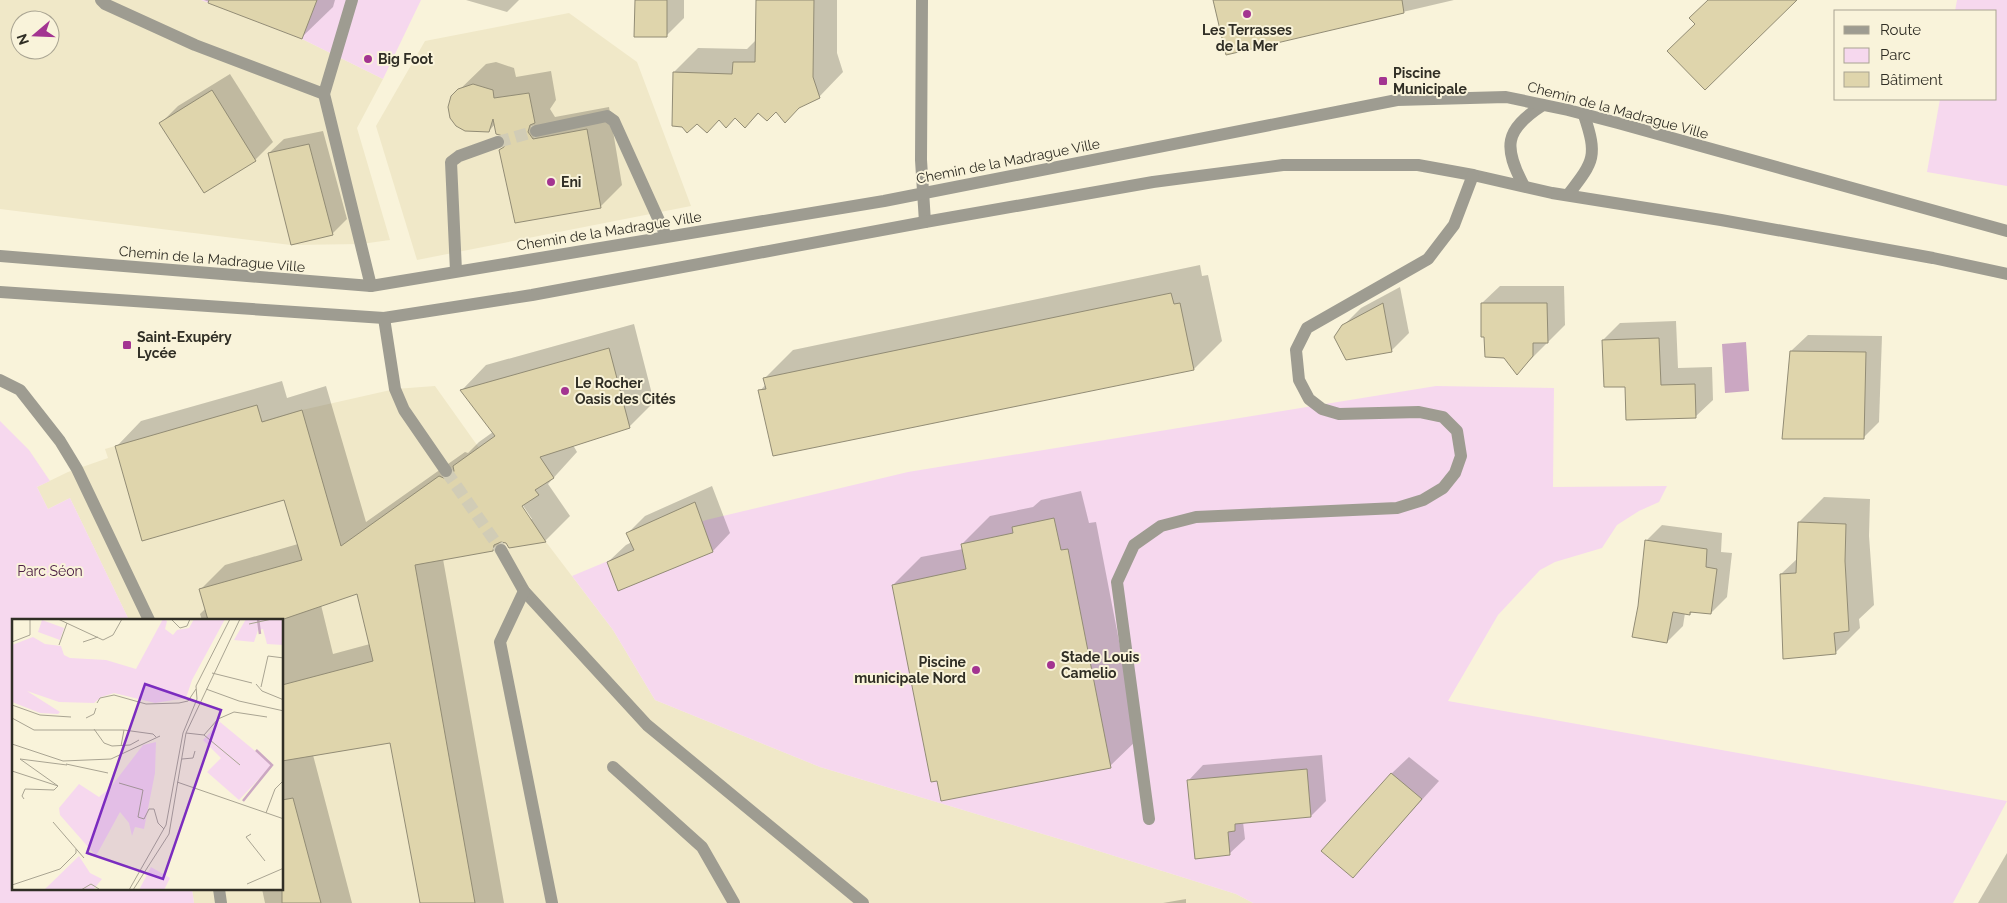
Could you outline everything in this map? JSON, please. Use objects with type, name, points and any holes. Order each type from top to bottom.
[{"type":"street","points":[[102,0],[105,4],[195,45],[324,94]]},
{"type":"street","points":[[352,0],[324,94],[371,286]]},
{"type":"street","points":[[922,0],[922,192],[925,222]]},
{"type":"street","name":"Chemin de la Madrague Ville","points":[[0,256],[371,286],[884,201],[1397,100],[1506,96],[1584,114],[2007,231]]},
{"type":"street","points":[[1524,186],[1512,164],[1510,148],[1513,134],[1519,124],[1543,105]]},
{"type":"street","points":[[1568,195],[1587,171],[1593,153],[1591,136],[1584,114]]},
{"type":"street","points":[[536,131],[607,116],[614,121],[666,236]]},
{"type":"street","points":[[456,271],[451,162],[459,156],[498,142]]},
{"type":"street","points":[[0,292],[384,318],[550,292],[925,222],[1153,182],[1283,165],[1418,166],[1473,175],[1568,195],[1933,258],[2007,274]]},
{"type":"street","points":[[1149,819],[1117,582],[1134,545],[1161,526],[1196,517],[1397,508],[1423,500],[1443,488],[1455,473],[1461,456],[1457,431],[1443,417],[1419,412],[1339,414],[1322,409],[1309,399],[1299,380],[1296,350],[1307,328],[1428,259],[1454,224],[1473,175]]},
{"type":"street","points":[[384,318],[395,389],[404,410],[446,471]]},
{"type":"street","points":[[0,380],[20,390],[66,451],[77,469],[149,619]]},
{"type":"street","points":[[501,550],[524,591],[646,725],[863,903]]},
{"type":"street","points":[[524,591],[500,642],[552,903]]},
{"type":"street","points":[[613,767],[702,847],[734,903]]},
{"type":"street","points":[[219,890],[221,903]]},
{"type":"shaded area","points":[[0,0],[201,0],[302,39],[383,79],[357,128],[390,240],[361,244],[291,245],[0,209]]},
{"type":"shaded area","points":[[569,13],[637,62],[691,206],[417,260],[376,126],[425,41]]},
{"type":"shaded area","points":[[1746,342],[1749,391],[1725,393],[1722,344]]},
{"type":"shaded area","points":[[435,386],[546,542],[613,630],[655,700],[820,767],[1236,894],[1253,903],[194,903],[192,890],[284,890],[284,619],[129,619],[70,498],[48,509],[37,487],[68,472],[108,458],[105,449],[257,405],[262,421],[395,389]]},
{"type":"green space","name":"Big Foot","points":[[201,0],[421,0],[383,79],[302,39]]},
{"type":"green space","points":[[1957,0],[2007,0],[2007,186],[1927,172],[1940,100],[1997,100],[1997,10],[1955,10]]},
{"type":"green space","name":"Stade Louis Camelio","points":[[1436,386],[1554,388],[1553,487],[1667,486],[1659,502],[1639,511],[1617,525],[1602,548],[1555,562],[1540,570],[1498,615],[1448,701],[2007,801],[1953,903],[1253,903],[1236,894],[820,767],[655,700],[613,630],[572,576],[706,520],[908,472]]},
{"type":"green space","name":"Parc Séon","points":[[0,421],[29,450],[50,481],[37,487],[48,509],[70,498],[129,619],[12,619],[12,890],[192,890],[194,903],[0,903]]},
{"type":"building","points":[[209,0],[317,0],[302,39],[208,3]]},
{"type":"building","points":[[635,0],[667,0],[667,37],[634,37]]},
{"type":"building","points":[[756,0],[814,0],[813,77],[820,98],[799,108],[785,123],[776,112],[767,121],[758,113],[745,128],[735,118],[726,128],[719,120],[707,133],[697,124],[687,133],[682,127],[672,126],[673,72],[732,74],[733,62],[755,62]]},
{"type":"building","points":[[1213,0],[1402,0],[1404,13],[1226,55]]},
{"type":"building","points":[[1708,0],[1797,0],[1705,90],[1667,51],[1695,24],[1689,18]]},
{"type":"building","points":[[473,84],[493,90],[494,98],[529,93],[535,123],[530,125],[528,132],[533,139],[587,129],[601,208],[515,223],[499,150],[504,147],[505,139],[503,136],[496,134],[493,119],[489,132],[465,131],[456,126],[450,118],[448,107],[451,96],[458,89]]},
{"type":"building","points":[[212,90],[256,161],[204,193],[159,123]]},
{"type":"building","points":[[309,144],[333,235],[291,245],[268,153]]},
{"type":"building","points":[[1171,293],[1174,304],[1180,303],[1194,370],[773,456],[758,390],[766,389],[763,378]]},
{"type":"building","points":[[1383,303],[1392,352],[1346,360],[1334,337],[1342,325]]},
{"type":"building","points":[[1481,303],[1547,303],[1548,343],[1533,343],[1533,356],[1517,375],[1504,358],[1485,357],[1484,337],[1481,337]]},
{"type":"building","points":[[1659,338],[1661,385],[1695,384],[1696,418],[1626,420],[1625,387],[1604,387],[1602,340]]},
{"type":"building","points":[[609,348],[630,428],[540,457],[554,478],[535,490],[539,495],[522,506],[546,542],[509,548],[506,543],[501,542],[494,545],[493,551],[415,565],[475,903],[420,903],[390,743],[284,761],[284,684],[373,661],[357,594],[284,619],[208,619],[199,589],[302,560],[284,500],[142,541],[115,446],[257,405],[262,422],[302,410],[341,546],[439,476],[446,479],[451,477],[454,471],[453,466],[495,436],[460,390]]},
{"type":"building","points":[[1790,351],[1866,352],[1864,439],[1782,439]]},
{"type":"building","points":[[695,502],[713,552],[618,591],[607,562],[634,550],[626,533]]},
{"type":"building","name":"Piscine municipale Nord","points":[[1054,518],[1061,550],[1068,549],[1111,768],[941,801],[937,781],[931,782],[892,585],[966,569],[961,544],[1013,533],[1012,527]]},
{"type":"building","points":[[1798,522],[1846,524],[1845,561],[1849,631],[1834,633],[1836,654],[1783,659],[1780,574],[1796,573]]},
{"type":"building","points":[[1645,540],[1707,549],[1706,567],[1717,569],[1711,614],[1690,612],[1690,615],[1673,612],[1667,643],[1632,637],[1638,606]]},
{"type":"building","points":[[1307,769],[1311,817],[1235,824],[1235,831],[1228,832],[1230,855],[1195,859],[1187,780]]},
{"type":"building","points":[[1391,773],[1422,799],[1353,878],[1321,851]]},
{"type":"building","points":[[293,798],[321,903],[282,903],[282,890],[284,890],[284,800]]},
{"type":"tunnel","points":[[498,142],[536,131]]},
{"type":"tunnel","points":[[446,471],[501,550]]},
{"type":"place","name":"Les Terrasses de la Mer","points":[[1247,14]]},
{"type":"place","name":"Big Foot","points":[[368,59]]},
{"type":"place","name":"Piscine Municipale","points":[[1383,81]]},
{"type":"place","name":"Eni","points":[[551,182]]},
{"type":"place","name":"Saint-Exupéry Lycée","points":[[127,345]]},
{"type":"place","name":"Le Rocher Oasis des Cités","points":[[565,391]]},
{"type":"place","name":"Stade Louis Camelio","points":[[1051,665]]},
{"type":"place","name":"Piscine municipale Nord","points":[[976,670]]}]
